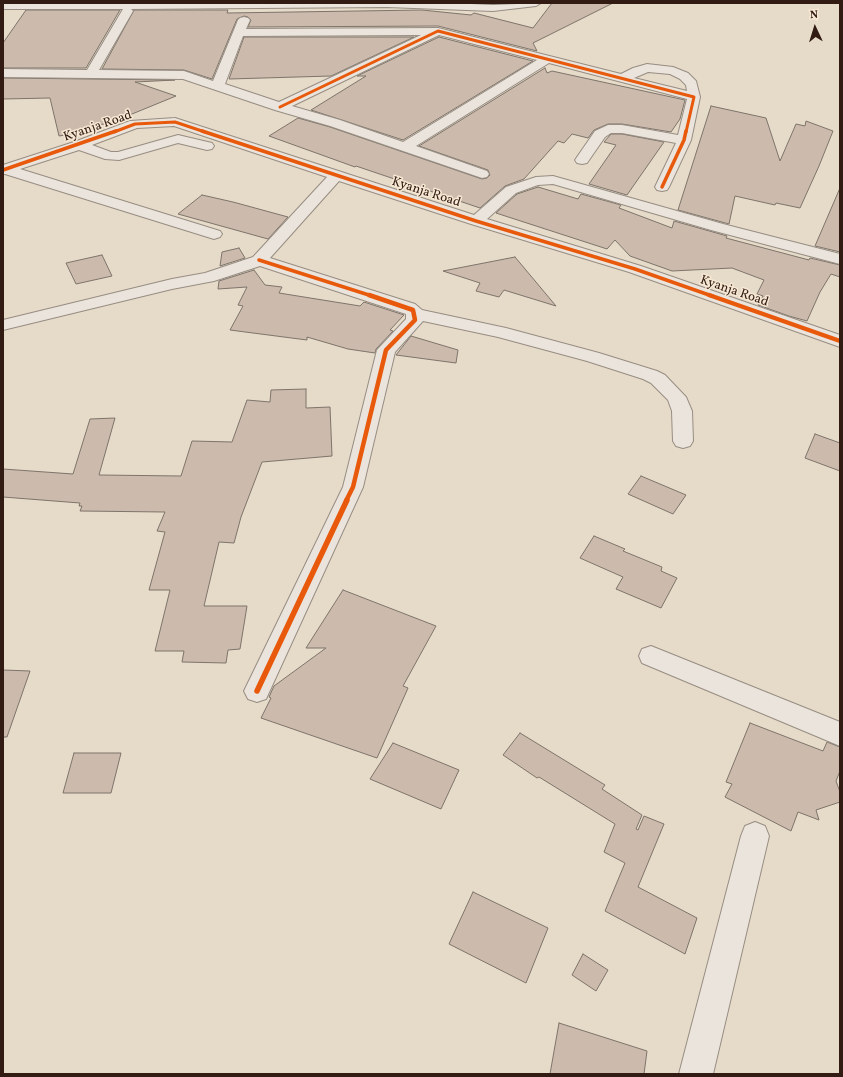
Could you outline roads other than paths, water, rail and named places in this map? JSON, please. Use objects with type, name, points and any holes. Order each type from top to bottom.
[{"type":"street","points":[[3,6],[387,4],[493,8],[536,3]]},
{"type":"street","points":[[91,74],[127,11]]},
{"type":"street","points":[[218,86],[247,11]]},
{"type":"street","points":[[239,33],[438,31],[694,97]]},
{"type":"street","points":[[280,108],[438,31]]},
{"type":"street","points":[[405,147],[548,59]]},
{"type":"street","points":[[624,78],[637,71],[647,68],[672,71],[684,76],[692,84],[694,97],[684,140],[662,187]]},
{"type":"street","points":[[3,73],[184,75],[280,108],[334,123],[482,174]]},
{"type":"street","name":"Kyanja Road","points":[[4,169],[79,145],[135,124],[175,122],[476,221],[635,269],[840,341]]},
{"type":"street","points":[[582,160],[600,134],[608,129],[622,129],[684,140]]},
{"type":"street","points":[[79,145],[110,156],[119,156],[178,139],[276,166],[282,167],[297,162]]},
{"type":"street","points":[[4,169],[214,234]]},
{"type":"street","points":[[3,325],[172,284],[208,277],[259,260],[336,175]]},
{"type":"street","points":[[476,221],[511,190],[536,181],[553,180],[717,227],[840,259]]},
{"type":"street","points":[[256,691],[353,487],[386,350],[415,320],[413,310],[409,308],[259,260]]},
{"type":"street","points":[[415,314],[500,332],[650,375],[658,379],[676,398],[682,411],[683,441]]},
{"type":"street","points":[[650,656],[840,734]]},
{"type":"street","points":[[696,1074],[755,836]]}]
